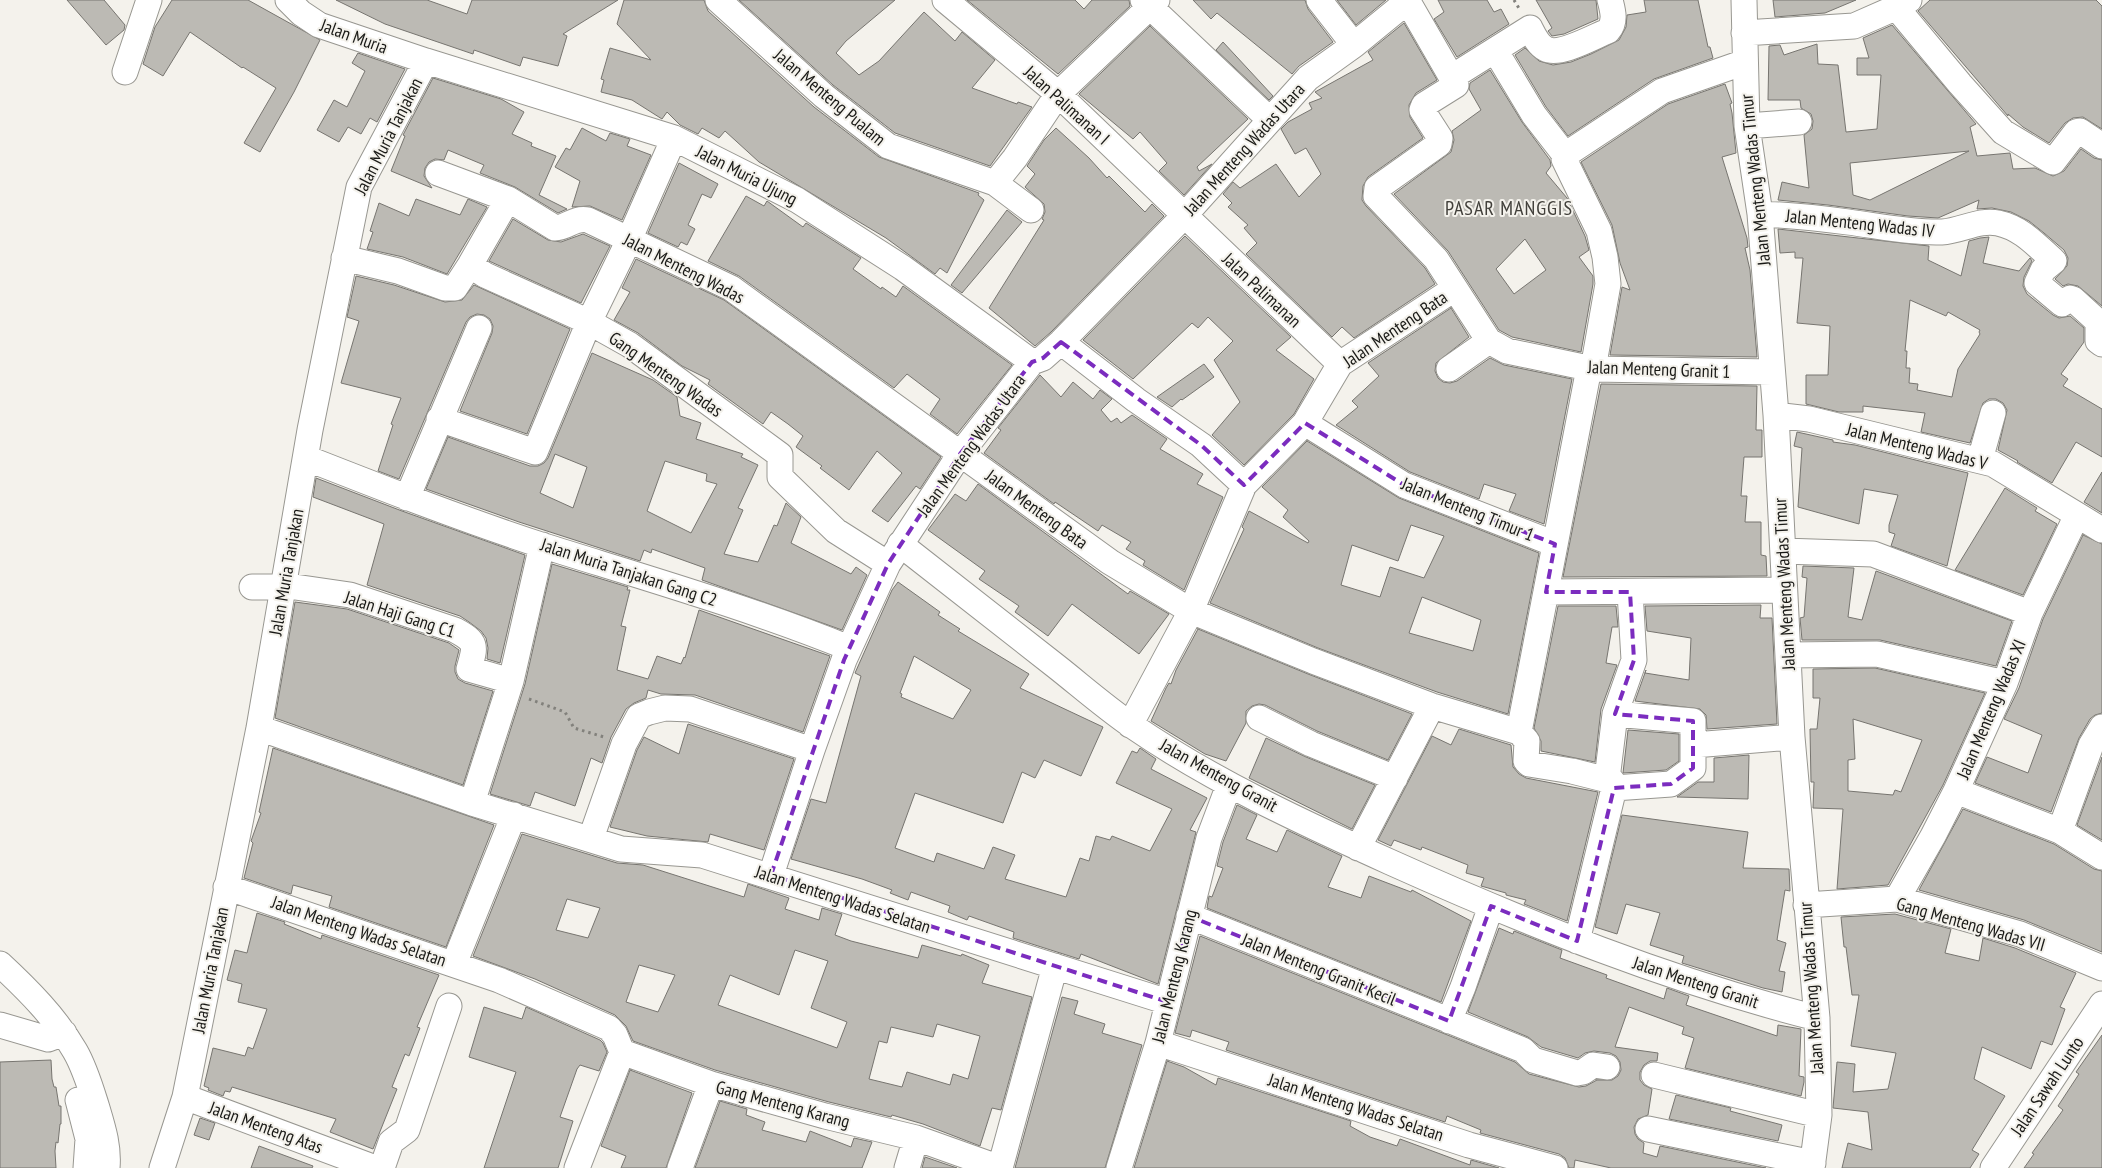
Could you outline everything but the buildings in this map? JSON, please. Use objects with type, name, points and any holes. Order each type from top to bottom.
[{"type":"street","points":[[125,72],[149,0]]},
{"type":"street","name":"Jalan Muria","points":[[288,0],[300,13],[319,25],[426,61]]},
{"type":"street","name":"Jalan Menteng Pualam","points":[[718,0],[824,96],[888,146],[995,183],[1031,210]]},
{"type":"street","name":"Jalan Palimanan I","points":[[945,0],[1058,94],[1184,216]]},
{"type":"street","points":[[1319,0],[1354,45]]},
{"type":"street","points":[[1408,0],[1456,85],[1424,105],[1422,110],[1440,138],[1439,144],[1377,188],[1376,196],[1436,259],[1489,341],[1449,369]]},
{"type":"street","name":"Jalan Menteng Wadas Utara","points":[[771,875],[812,750],[849,648],[894,554],[960,454],[1032,362],[1044,358],[1061,342],[1184,216],[1308,78],[1354,45],[1408,0]]},
{"type":"street","points":[[1452,77],[1530,28],[1536,40],[1544,48],[1554,51],[1564,49],[1610,29],[1613,18],[1610,0]]},
{"type":"street","name":"Jalan Menteng Wadas Timur","points":[[1744,0],[1747,126],[1760,214],[1776,415],[1792,737],[1817,1018],[1819,1114],[1813,1165]]},
{"type":"street","points":[[995,183],[1015,158],[1058,94],[1150,2],[1270,120]]},
{"type":"street","points":[[1744,33],[1854,26],[1903,4],[1960,84],[2003,132],[2053,162],[2076,132],[2080,131],[2102,146]]},
{"type":"street","name":"Jalan Menteng Timur 1","points":[[1495,50],[1534,115],[1565,155],[1564,159],[1599,231],[1605,257],[1608,284],[1519,732]]},
{"type":"street","name":"Jalan Muria Ujung","points":[[426,61],[674,138],[797,200],[903,268],[1032,362]]},
{"type":"street","name":"Jalan Muria Tanjakan","points":[[162,1168],[185,1097],[259,728],[310,430],[359,187],[426,61]]},
{"type":"street","points":[[1565,155],[1662,91],[1744,62]]},
{"type":"street","points":[[1747,126],[1798,122]]},
{"type":"street","points":[[439,419],[535,452],[588,322],[629,240],[674,138]]},
{"type":"street","name":"Jalan Menteng Wadas","points":[[438,173],[508,199],[555,228],[582,219],[731,288],[960,454]]},
{"type":"street","points":[[344,258],[398,271],[450,289],[455,288],[508,199]]},
{"type":"street","name":"Jalan Menteng Wadas IV","points":[[1760,214],[1847,222],[1884,228],[1944,232],[1976,223],[1996,222],[2012,227],[2026,236],[2054,261],[2044,270],[2037,283],[2062,304],[2070,298],[2073,299],[2095,319],[2098,324],[2098,341],[2102,344]]},
{"type":"street","name":"Jalan Palimanan","points":[[1184,216],[1340,364]]},
{"type":"street","name":"Gang Menteng Wadas","points":[[470,265],[486,275],[588,322],[630,345],[780,455],[780,477],[836,531],[894,554]]},
{"type":"street","name":"Jalan Menteng Bata","points":[[1130,725],[1191,611],[1244,485],[1305,423],[1340,364],[1454,289]]},
{"type":"street","points":[[407,498],[479,328]]},
{"type":"street","name":"Jalan Menteng Granit 1","points":[[1489,341],[1507,351],[1591,369],[1772,372]]},
{"type":"street","points":[[1061,342],[1136,400],[1201,445],[1244,485]]},
{"type":"street","points":[[1980,460],[1993,413]]},
{"type":"street","name":"Jalan Menteng Wadas V","points":[[1776,415],[1809,419],[1993,464],[2102,530]]},
{"type":"street","name":"Jalan Menteng Timur 1","points":[[1305,423],[1404,485],[1555,544]]},
{"type":"street","name":"Jalan Menteng Bata","points":[[960,454],[1110,562],[1191,611]]},
{"type":"street","name":"Jalan Muria Tanjakan Gang C2","points":[[306,458],[407,498],[542,545],[698,594],[849,648]]},
{"type":"street","name":"Jalan Menteng Wadas XI","points":[[1897,899],[1956,791],[2005,683],[2030,613],[2077,516]]},
{"type":"street","points":[[472,802],[509,687],[542,545]]},
{"type":"street","points":[[1783,551],[1873,554],[2030,613]]},
{"type":"street","name":"Jalan Menteng Granit","points":[[894,554],[1130,725],[1229,785],[1358,848],[1577,941],[1669,975],[1817,1018]]},
{"type":"street","points":[[252,587],[283,587]]},
{"type":"street","name":"Jalan Haji Gang C1","points":[[283,587],[350,595],[455,630],[470,638],[474,646],[469,669],[509,687]]},
{"type":"street","points":[[1546,592],[1784,590]]},
{"type":"street","points":[[1577,941],[1610,783],[1616,714],[1634,660],[1630,592]]},
{"type":"street","points":[[1191,611],[1313,661],[1432,706],[1519,732],[1527,741],[1526,761],[1529,764],[1572,771],[1610,783],[1671,784],[1693,768],[1693,721],[1616,714]]},
{"type":"street","points":[[1788,655],[1877,654],[2005,683]]},
{"type":"street","points":[[1358,848],[1432,706]]},
{"type":"street","points":[[591,838],[624,744],[639,716],[665,708],[690,708],[812,750]]},
{"type":"street","points":[[1259,718],[1311,744],[1394,778]]},
{"type":"street","points":[[2060,831],[2092,745],[2102,727]]},
{"type":"street","name":"Jalan Menteng Wadas Selatan","points":[[259,728],[472,802],[622,849],[702,855],[771,875],[1168,1002]]},
{"type":"street","points":[[1694,745],[1792,737]]},
{"type":"street","name":"Jalan Menteng Karang","points":[[1119,1168],[1158,1043],[1209,838],[1229,785]]},
{"type":"street","points":[[1956,791],[2060,831],[2102,857]]},
{"type":"street","name":"Jalan Menteng Wadas Selatan","points":[[226,887],[454,964],[514,815]]},
{"type":"street","name":"Gang Menteng Wadas VII","points":[[1806,905],[1897,899],[2020,934],[2102,968]]},
{"type":"street","points":[[1449,1021],[1464,986],[1491,906]]},
{"type":"street","name":"Jalan Menteng Granit Kecil","points":[[1189,916],[1523,1050],[1532,1060],[1572,1072],[1583,1072],[1592,1065],[1607,1067]]},
{"type":"street","points":[[0,964],[23,985],[62,1046],[88,1081],[97,1138],[107,1168]]},
{"type":"street","points":[[454,964],[498,980],[609,1028],[615,1034],[622,1052],[577,1168]]},
{"type":"street","points":[[1000,1168],[1055,966]]},
{"type":"street","points":[[0,984],[10,991],[62,1046]]},
{"type":"street","name":"Jalan Sawah Lunto","points":[[1993,1168],[2102,1004]]},
{"type":"street","points":[[382,1168],[391,1142],[407,1130],[449,1006]]},
{"type":"street","points":[[0,1025],[62,1046]]},
{"type":"street","name":"Jalan Menteng Wadas Selatan","points":[[1158,1043],[1470,1144],[1555,1168]]},
{"type":"street","name":"Gang Menteng Karang","points":[[622,1052],[711,1084],[825,1116],[916,1138],[1000,1168]]},
{"type":"street","points":[[1654,1075],[1819,1114]]},
{"type":"street","points":[[680,1168],[711,1084]]},
{"type":"street","name":"Jalan Menteng Atas","points":[[185,1097],[375,1168]]},
{"type":"street","points":[[1648,1129],[1813,1165]]},
{"type":"street","points":[[86,1168],[97,1138]]},
{"type":"street","points":[[907,1168],[916,1138]]},
{"type":"path","points":[[509,687],[565,712],[569,717],[570,725],[574,728],[624,744]]},
{"type":"highlighted area","points":[[1061,342],[1201,445],[1244,485],[1305,423],[1404,485],[1555,544],[1546,592],[1630,592],[1634,660],[1615,714],[1693,721],[1693,768],[1671,784],[1614,788],[1577,941],[1491,906],[1449,1021],[1189,916],[1168,1002],[771,875],[844,660],[888,564],[960,454],[1032,362],[1043,358]]},
{"type":"district","name":"PASAR MANGGIS","points":[[1509,208]]}]
